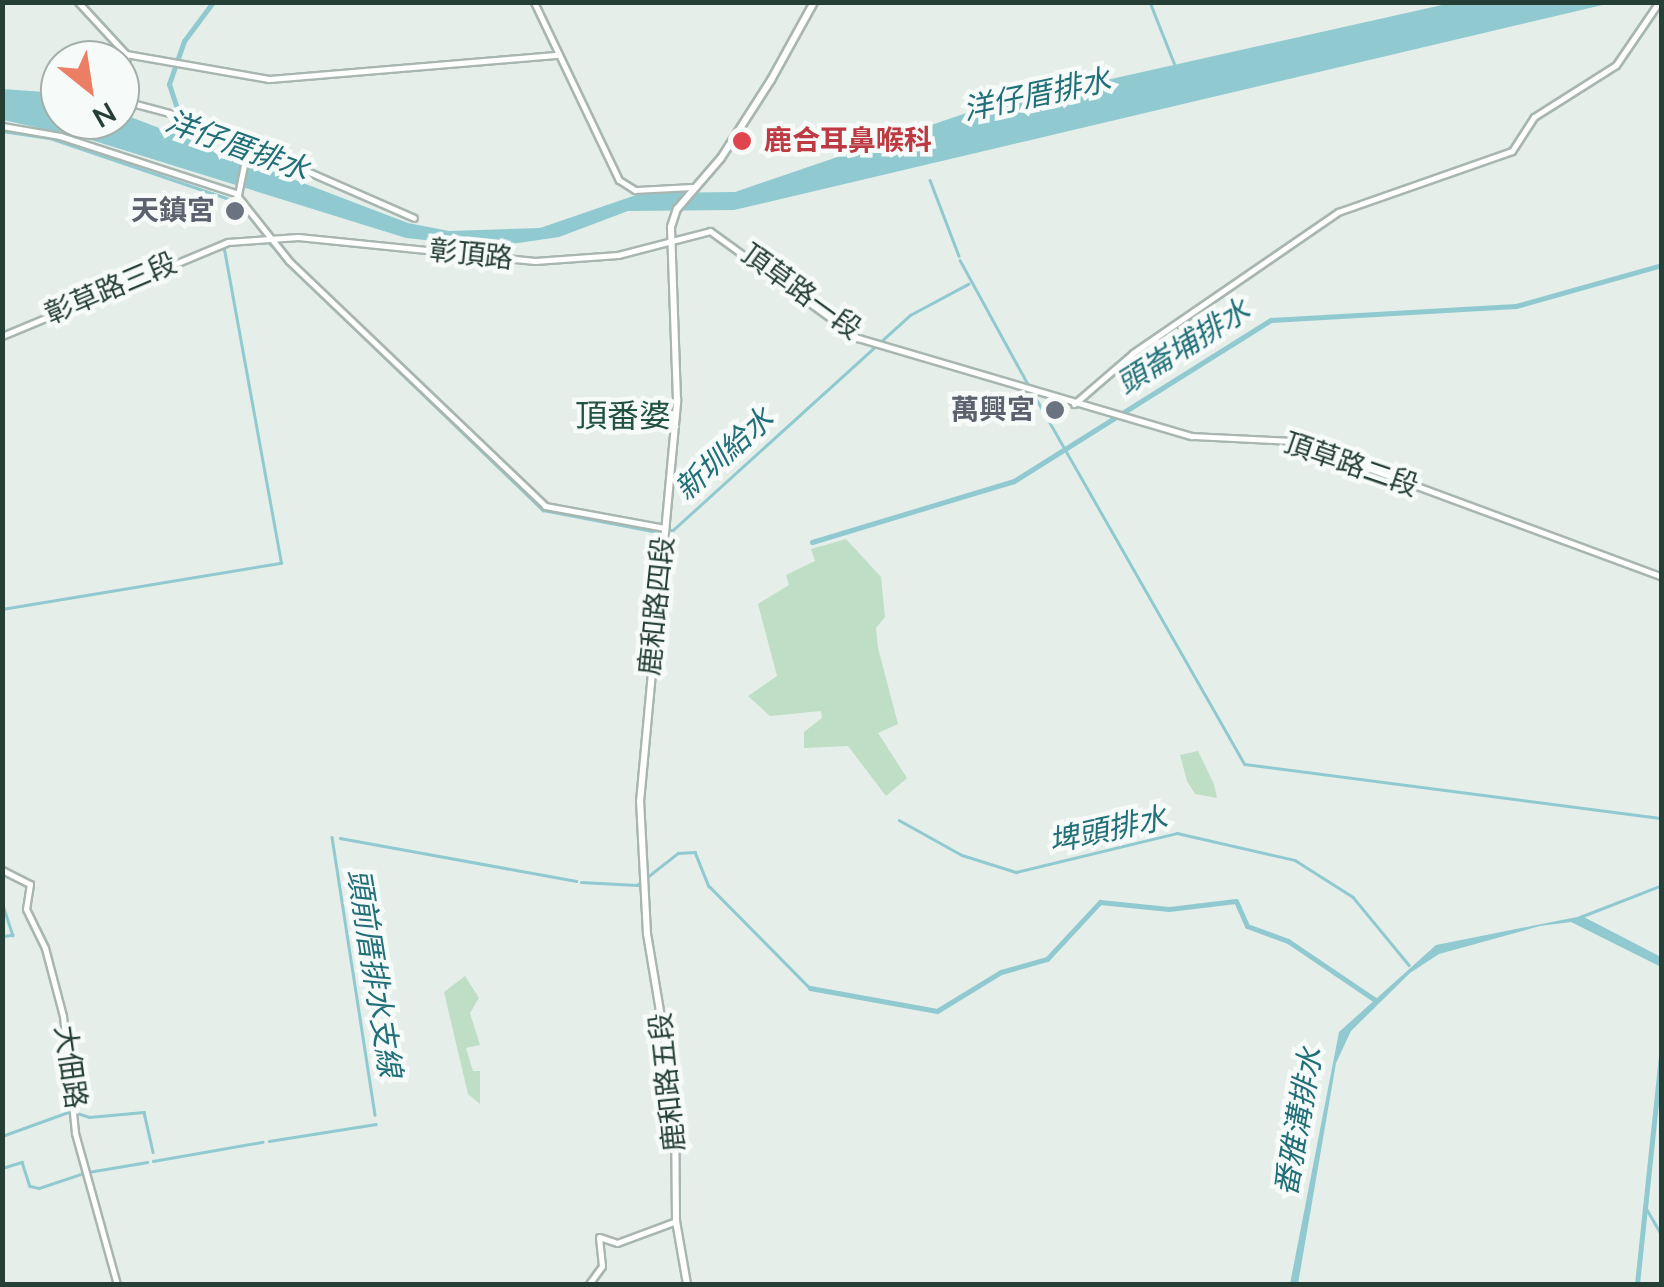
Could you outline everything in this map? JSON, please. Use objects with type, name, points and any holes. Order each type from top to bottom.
[{"type":"main road","points":[[695,189],[758,100],[814,2]]},
{"type":"main road","name":"鹿和路四段","points":[[647,881],[641,768],[678,392],[671,237],[674,214],[695,189]]},
{"type":"main road","name":"鹿和路五段","points":[[647,881],[647,934],[675,1100],[676,1221],[687,1284]]},
{"type":"street","points":[[78,2],[113,40]]},
{"type":"street","points":[[534,2],[619,180],[635,190],[695,189]]},
{"type":"street","points":[[1074,404],[1134,353],[1338,212],[1512,151],[1534,117],[1616,65],[1660,3]]},
{"type":"street","points":[[140,57],[268,80],[556,55]]},
{"type":"street","points":[[140,105],[181,116],[414,218]]},
{"type":"street","points":[[2,126],[56,135],[238,195],[266,238],[545,506],[665,528]]},
{"type":"street","points":[[238,195],[248,145]]},
{"type":"street","name":"頂草路一段","points":[[671,237],[719,234],[842,330],[874,343]]},
{"type":"street","name":"彰頂路","points":[[220,244],[266,238],[536,262],[618,255],[671,237]]},
{"type":"street","name":"彰草路三段","points":[[2,336],[220,244]]},
{"type":"street","name":"頂草路二段","points":[[874,343],[1192,436],[1294,441],[1662,576]]},
{"type":"street","name":"大佃路","points":[[2,870],[30,884],[26,909],[45,948],[64,1016],[75,1133],[117,1284]]},
{"type":"street","points":[[588,1284],[602,1266],[599,1236],[617,1243],[676,1221]]},
{"type":"green space","points":[[846,539],[881,577],[885,617],[876,628],[878,648],[898,724],[878,733],[907,778],[886,796],[848,746],[804,748],[804,732],[822,718],[821,711],[770,716],[748,696],[777,676],[758,604],[789,585],[786,575],[815,561],[811,549]]},
{"type":"green space","points":[[1198,751],[1217,798],[1195,794],[1187,781],[1180,755]]},
{"type":"green space","points":[[465,976],[479,998],[470,1013],[480,1045],[466,1048],[473,1071],[480,1071],[480,1104],[468,1094],[444,992]]},
{"type":"water","name":"洋仔厝排水","points":[[1451,3],[1611,3],[734,210],[628,211],[559,237],[491,247],[406,238],[91,140],[140,140],[140,121],[408,223],[449,231],[540,228],[642,193],[735,192],[981,108]]},
{"type":"water","points":[[2,89],[40,92],[40,128],[3,120]]},
{"type":"water","points":[[1582,916],[1661,957],[1661,967],[1571,922],[1540,926],[1439,954],[1410,973],[1351,1031],[1336,1063],[1298,1284],[1290,1284],[1339,1032],[1436,945]]},
{"type":"waterway","name":"洋仔厝排水","points":[[187,139],[169,84],[184,41],[213,2]]},
{"type":"waterway","points":[[1150,2],[1175,65]]},
{"type":"waterway","points":[[2,131],[50,138],[232,200]]},
{"type":"waterway","points":[[930,180],[959,256]]},
{"type":"waterway","name":"新圳給水","points":[[270,244],[280,253]]},
{"type":"waterway","points":[[2,609],[281,563],[224,248]]},
{"type":"waterway","points":[[960,260],[1029,386]]},
{"type":"waterway","name":"頭崙埔排水","points":[[812,542],[1014,481],[1271,320],[1516,306],[1662,265]]},
{"type":"waterway","name":"新圳給水","points":[[313,288],[543,510],[652,531],[673,530],[910,315],[968,284]]},
{"type":"waterway","points":[[15,334],[64,313]]},
{"type":"waterway","points":[[1033,393],[1245,764],[1662,818]]},
{"type":"waterway","name":"埤頭排水","points":[[899,820],[962,855],[1016,872],[1177,833],[1295,860],[1353,897],[1409,965]]},
{"type":"waterway","name":"頭前厝排水支線","points":[[332,837],[375,1115]]},
{"type":"waterway","name":"頭前厝排水支線","points":[[340,838],[576,881]]},
{"type":"waterway","name":"頭前厝排水支線","points":[[581,882],[637,885],[678,853],[695,852],[709,886],[810,988]]},
{"type":"waterway","points":[[1580,917],[1662,885]]},
{"type":"waterway","points":[[810,988],[937,1011],[1001,972],[1047,959],[1100,902],[1169,909],[1236,901],[1247,926],[1288,941],[1375,1000]]},
{"type":"waterway","points":[[2,902],[13,935],[2,937]]},
{"type":"waterway","points":[[1637,1284],[1662,1045]]},
{"type":"waterway","points":[[2,1136],[71,1111],[89,1117],[144,1112],[153,1152]]},
{"type":"waterway","name":"頭前厝排水支線","points":[[269,1141],[376,1124]]},
{"type":"waterway","name":"頭前厝排水支線","points":[[153,1161],[262,1142]]},
{"type":"waterway","name":"頭前厝排水支線","points":[[2,1168],[22,1162],[30,1186],[39,1188],[81,1174]]},
{"type":"waterway","name":"頭前厝排水支線","points":[[88,1172],[147,1162]]},
{"type":"waterway","points":[[1645,1206],[1662,1235]]},
{"type":"waterway","name":"番雅溝排水","points":[[825,1284],[874,1284]]},
{"type":"place","name":"鹿合耳鼻喉科","points":[[742,141]]},
{"type":"place","name":"天鎮宮","points":[[235,211]]},
{"type":"place","name":"萬興宮","points":[[1055,410]]},
{"type":"district","name":"頂番婆","points":[[623,417]]}]
